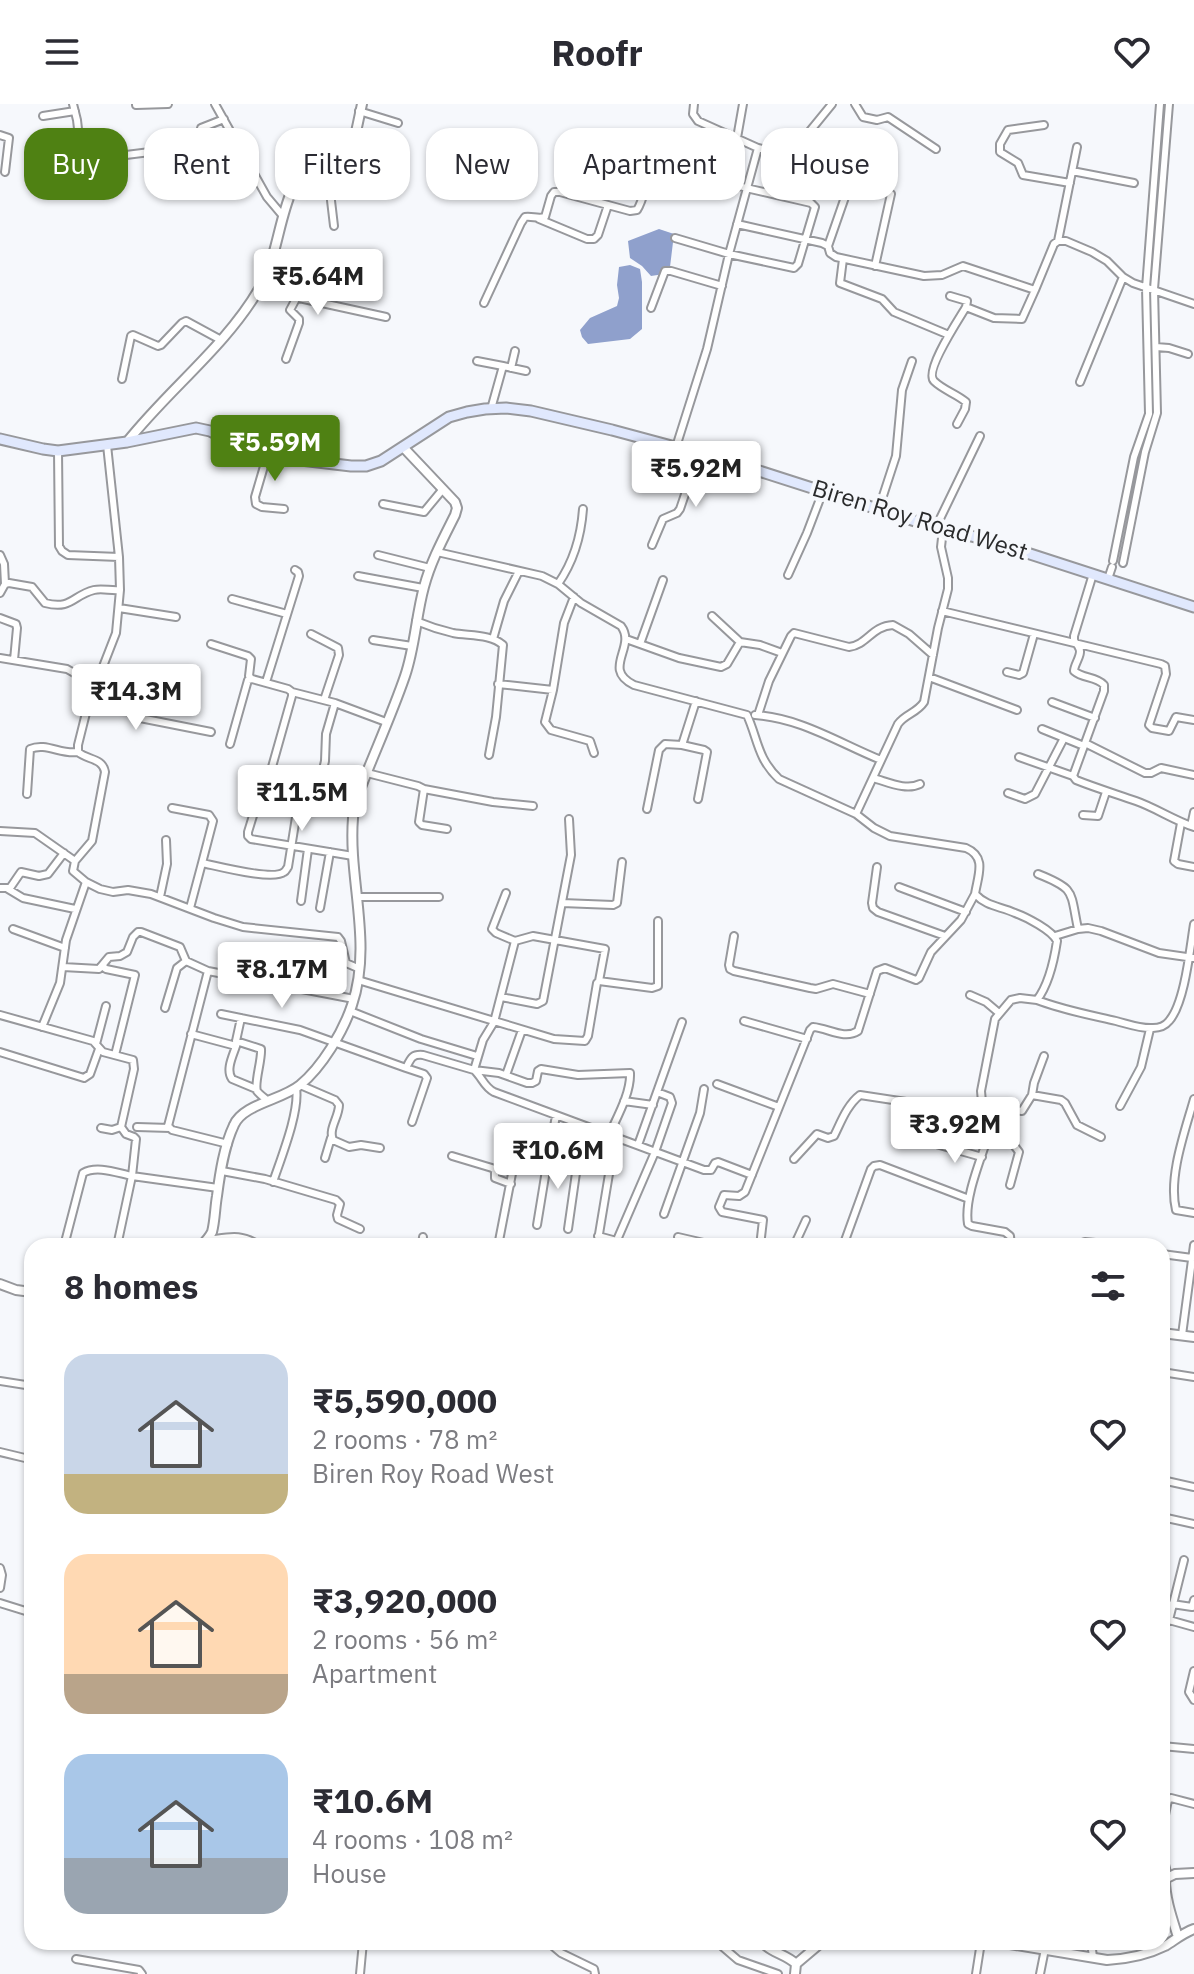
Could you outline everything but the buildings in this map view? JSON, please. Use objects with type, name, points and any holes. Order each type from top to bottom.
[{"type":"main road","name":"Biren Roy Road West","points":[[0,439],[58,451],[127,442],[196,428],[267,456],[366,466],[381,461],[449,417],[491,409],[531,411],[699,453],[990,541],[1194,607]]},
{"type":"street","points":[[136,105],[168,104]]},
{"type":"street","points":[[215,104],[267,197],[283,216]]},
{"type":"street","points":[[694,104],[693,114],[698,121],[714,128]]},
{"type":"street","points":[[739,128],[743,104]]},
{"type":"street","points":[[812,128],[832,104]]},
{"type":"street","points":[[855,104],[863,117],[877,120],[888,117],[936,149]]},
{"type":"street","points":[[1113,581],[1112,564],[1134,457],[1149,414],[1146,288],[1160,104]]},
{"type":"street","points":[[1113,581],[1122,567],[1145,452],[1157,413],[1154,289],[1169,104]]},
{"type":"street","points":[[43,116],[74,108],[81,155],[86,160],[158,151],[196,141],[201,128],[224,119]]},
{"type":"street","points":[[357,128],[361,108],[398,123]]},
{"type":"street","points":[[1044,125],[1008,130],[1000,144],[1000,152],[1021,166],[1023,175],[1070,183]]},
{"type":"street","points":[[0,135],[9,138],[5,172]]},
{"type":"street","points":[[745,142],[761,149]]},
{"type":"street","points":[[966,307],[994,318],[1018,321],[1024,317],[1054,244],[1058,241],[1077,147]]},
{"type":"street","points":[[676,447],[707,349],[758,148]]},
{"type":"street","points":[[539,219],[545,217],[554,192],[630,211],[637,210],[656,163],[814,205],[806,239],[794,268],[675,238]]},
{"type":"street","points":[[1155,166],[1164,166]]},
{"type":"street","points":[[1072,171],[1134,183]]},
{"type":"street","points":[[127,442],[242,315],[266,277],[289,200]]},
{"type":"street","points":[[331,200],[334,226]]},
{"type":"street","points":[[844,200],[828,246],[830,253],[836,257],[933,277],[963,266],[1035,290]]},
{"type":"street","points":[[875,266],[890,200]]},
{"type":"street","points":[[484,303],[525,217],[532,216],[587,239],[594,239],[608,205]]},
{"type":"street","points":[[737,224],[828,246]]},
{"type":"street","points":[[1058,241],[1066,241],[1092,252],[1133,283],[1194,304]]},
{"type":"street","points":[[843,259],[839,280],[843,285],[882,299],[894,312],[949,335]]},
{"type":"street","points":[[651,308],[665,271],[722,286]]},
{"type":"street","points":[[266,277],[289,288],[297,297],[386,317]]},
{"type":"street","points":[[1080,382],[1123,277]]},
{"type":"street","points":[[950,296],[967,301],[966,307],[931,374],[934,381],[966,402],[957,424]]},
{"type":"street","points":[[286,359],[300,321],[290,310],[297,297]]},
{"type":"street","points":[[122,379],[133,335],[158,346],[186,321],[221,340]]},
{"type":"street","points":[[1156,347],[1188,354]]},
{"type":"street","points":[[491,409],[515,351]]},
{"type":"street","points":[[477,361],[526,371]]},
{"type":"street","points":[[879,508],[896,456],[901,396],[912,361]]},
{"type":"street","points":[[856,814],[898,724],[924,702],[948,589],[939,528],[980,436]]},
{"type":"street","points":[[78,752],[86,713],[116,633],[119,608],[119,557],[107,445]]},
{"type":"street","points":[[207,1238],[212,1229],[228,1144],[239,1116],[298,1087],[317,1069],[354,999],[361,942],[352,835],[355,800],[405,675],[423,588],[457,508],[455,502],[403,447]]},
{"type":"street","points":[[58,451],[59,546],[68,555],[119,557]]},
{"type":"street","points":[[652,545],[663,519],[680,509],[699,453]]},
{"type":"street","points":[[267,456],[255,497],[256,504],[284,509]]},
{"type":"street","points":[[383,504],[424,512],[443,489]]},
{"type":"street","points":[[788,575],[823,491]]},
{"type":"street","points":[[558,584],[578,546],[583,509]]},
{"type":"street","points":[[437,552],[542,576],[621,626],[626,639],[619,665],[625,681],[747,715],[804,725],[881,760]]},
{"type":"street","points":[[0,555],[4,564],[5,584],[0,601]]},
{"type":"street","points":[[378,555],[430,568]]},
{"type":"street","points":[[266,682],[299,576],[295,570]]},
{"type":"street","points":[[493,639],[504,601],[519,571]]},
{"type":"street","points":[[1073,776],[1104,691],[1100,680],[1074,671],[1080,648],[1075,644],[1074,636],[1093,574]]},
{"type":"street","points":[[358,576],[423,588]]},
{"type":"street","points":[[640,644],[663,580]]},
{"type":"street","points":[[5,584],[32,587],[40,599],[50,604],[71,603],[93,590],[120,590]]},
{"type":"street","points":[[574,597],[564,623],[545,722],[551,730],[590,741],[594,753]]},
{"type":"street","points":[[232,599],[287,614]]},
{"type":"street","points":[[119,608],[176,617]]},
{"type":"street","points":[[942,611],[1165,666],[1166,674],[1149,725],[1169,731],[1176,717],[1194,720]]},
{"type":"street","points":[[712,616],[740,642],[782,653]]},
{"type":"street","points":[[0,618],[16,624],[14,660]]},
{"type":"street","points":[[416,621],[451,632],[493,639],[503,645],[489,755]]},
{"type":"street","points":[[758,715],[769,681],[794,633],[855,647],[878,628],[893,625],[901,627],[933,655]]},
{"type":"street","points":[[311,634],[339,650],[324,700]]},
{"type":"street","points":[[1007,672],[1023,673],[1034,634]]},
{"type":"street","points":[[626,639],[679,658],[721,667],[727,664],[740,642]]},
{"type":"street","points":[[373,640],[412,646]]},
{"type":"street","points":[[211,644],[248,656],[252,661],[249,676],[252,679]]},
{"type":"street","points":[[0,658],[67,669],[95,685]]},
{"type":"street","points":[[100,674],[137,689],[131,710],[135,717],[211,732]]},
{"type":"street","points":[[929,677],[1017,710]]},
{"type":"street","points":[[230,744],[246,682],[252,679],[335,703],[386,722]]},
{"type":"street","points":[[498,684],[553,690]]},
{"type":"street","points":[[270,774],[292,692]]},
{"type":"street","points":[[682,745],[696,701]]},
{"type":"street","points":[[1052,702],[1095,718]]},
{"type":"street","points":[[335,703],[326,734],[322,786],[326,791],[355,800]]},
{"type":"street","points":[[747,715],[759,750],[779,779],[856,814],[890,836],[974,851],[980,864],[975,894],[966,912],[931,952],[916,980],[885,968],[880,969],[858,1031],[846,1035],[813,1027],[743,1195],[724,1195],[719,1207],[722,1212],[763,1220],[761,1238]]},
{"type":"street","points":[[1042,729],[1084,744],[1145,773],[1161,768],[1194,775]]},
{"type":"street","points":[[1008,793],[1025,799],[1035,794],[1064,738]]},
{"type":"street","points":[[647,809],[659,750],[665,744],[707,752],[698,799]]},
{"type":"street","points":[[27,794],[30,749],[38,746],[78,752],[101,762],[105,772],[92,841],[75,861],[73,871],[86,882],[107,891],[128,890],[160,897],[243,927],[338,937],[346,963],[360,969]]},
{"type":"street","points":[[1019,757],[1136,801],[1192,827],[1194,812]]},
{"type":"street","points":[[367,773],[424,789],[533,806]]},
{"type":"street","points":[[873,778],[910,787],[920,784]]},
{"type":"street","points":[[424,789],[419,822],[447,829]]},
{"type":"street","points":[[1083,815],[1098,816],[1106,792]]},
{"type":"street","points":[[256,806],[248,836],[251,839],[353,856]]},
{"type":"street","points":[[172,808],[209,815],[213,821],[190,908]]},
{"type":"street","points":[[202,863],[247,872],[279,874],[288,867],[296,817]]},
{"type":"street","points":[[501,997],[541,1004],[543,1001],[571,855],[569,819]]},
{"type":"street","points":[[1181,823],[1174,861],[1194,867]]},
{"type":"street","points":[[0,831],[35,833],[75,861]]},
{"type":"street","points":[[160,897],[168,858],[166,840]]},
{"type":"street","points":[[301,901],[308,849]]},
{"type":"street","points":[[320,908],[330,852]]},
{"type":"street","points":[[64,853],[48,874],[39,876],[21,872],[4,888],[23,898],[75,909]]},
{"type":"street","points":[[562,903],[617,903],[622,862]]},
{"type":"street","points":[[877,867],[873,908],[945,936]]},
{"type":"street","points":[[1038,874],[1061,883],[1069,891],[1078,929]]},
{"type":"street","points":[[42,1027],[60,983],[75,909],[86,882]]},
{"type":"street","points":[[899,887],[966,912]]},
{"type":"street","points":[[358,980],[554,1039],[585,1041],[605,949],[531,936],[515,941],[496,933],[492,929],[506,893]]},
{"type":"street","points":[[975,894],[990,906],[1016,913],[1055,936],[1053,963],[1037,1000]]},
{"type":"street","points":[[358,897],[439,897]]},
{"type":"street","points":[[599,981],[652,988],[658,986],[658,921]]},
{"type":"street","points":[[982,1102],[981,1091],[993,1025],[1011,1000],[1037,1000],[1150,1029],[1158,1028],[1171,1018],[1179,1000],[1191,958],[1194,924]]},
{"type":"street","points":[[1055,936],[1088,928],[1159,953],[1191,958]]},
{"type":"street","points":[[13,929],[65,948]]},
{"type":"street","points":[[63,967],[99,969],[109,957],[127,952],[138,932],[180,947],[186,961],[208,971],[354,999]]},
{"type":"street","points":[[734,936],[729,965],[734,971],[810,988],[840,985],[870,994]]},
{"type":"street","points":[[474,1070],[486,1034],[494,1022],[515,941]]},
{"type":"street","points":[[165,1008],[177,968],[186,961]]},
{"type":"street","points":[[102,966],[135,975],[115,1055]]},
{"type":"street","points":[[170,1128],[169,1119],[208,971]]},
{"type":"street","points":[[970,995],[986,1002],[999,1013]]},
{"type":"street","points":[[0,1052],[84,1078],[90,1074],[106,1006]]},
{"type":"street","points":[[350,1011],[421,1039],[477,1056]]},
{"type":"street","points":[[221,1014],[300,1030],[424,1074],[427,1078],[412,1122]]},
{"type":"street","points":[[0,1015],[93,1041],[103,1052],[133,1060],[121,1127],[136,1139],[132,1176],[119,1238]]},
{"type":"street","points":[[241,1018],[229,1068],[230,1076],[256,1089],[270,1102]]},
{"type":"street","points":[[744,1021],[807,1039]]},
{"type":"street","points":[[638,1145],[682,1022]]},
{"type":"street","points":[[1120,1106],[1141,1067],[1150,1029]]},
{"type":"street","points":[[506,1075],[522,1030]]},
{"type":"street","points":[[191,1034],[261,1049],[256,1089]]},
{"type":"street","points":[[406,1068],[416,1054],[474,1070],[506,1075],[527,1083],[536,1081],[541,1069],[578,1075],[629,1072],[632,1075],[612,1136],[598,1236],[608,1238]]},
{"type":"street","points":[[993,1109],[1022,1111],[1032,1095],[1044,1056]]},
{"type":"street","points":[[474,1070],[488,1089],[556,1116],[708,1171],[718,1162],[752,1175]]},
{"type":"street","points":[[717,1084],[779,1107]]},
{"type":"street","points":[[298,1087],[335,1100],[339,1105],[325,1158]]},
{"type":"street","points":[[273,1182],[295,1109],[298,1087]]},
{"type":"street","points":[[664,1214],[700,1113],[704,1089]]},
{"type":"street","points":[[618,1238],[655,1152],[672,1103],[670,1097],[657,1092]]},
{"type":"street","points":[[794,1159],[815,1136],[821,1134],[831,1139],[860,1095],[939,1107],[982,1102],[990,1105],[994,1116],[969,1199],[968,1224],[1005,1232],[1010,1238]]},
{"type":"street","points":[[1032,1095],[1061,1100],[1077,1125],[1101,1137]]},
{"type":"street","points":[[1194,1099],[1192,1114],[1185,1124],[1175,1177],[1174,1205],[1176,1210],[1194,1213]]},
{"type":"street","points":[[624,1101],[653,1105]]},
{"type":"street","points":[[537,1225],[556,1116]]},
{"type":"street","points":[[568,1229],[584,1126]]},
{"type":"street","points":[[101,1128],[112,1130],[121,1127]]},
{"type":"street","points":[[137,1127],[170,1128],[228,1144]]},
{"type":"street","points":[[989,1133],[1013,1144],[1019,1152],[1010,1185]]},
{"type":"street","points":[[331,1138],[349,1147],[380,1148]]},
{"type":"street","points":[[936,1144],[982,1157]]},
{"type":"street","points":[[500,1238],[516,1153],[519,1149],[549,1152]]},
{"type":"street","points":[[452,1156],[492,1168],[495,1178],[511,1184]]},
{"type":"street","points":[[846,1238],[874,1166],[880,1165],[969,1199]]},
{"type":"street","points":[[66,1238],[83,1173],[88,1170],[218,1188]]},
{"type":"street","points":[[222,1171],[339,1201],[338,1219],[360,1229]]},
{"type":"street","points":[[798,1238],[806,1220]]},
{"type":"street","points":[[678,1237],[682,1238]]},
{"type":"street","points":[[1182,1335],[1194,1245]]},
{"type":"street","points":[[1170,1256],[1193,1261]]},
{"type":"street","points":[[0,1284],[24,1291]]},
{"type":"street","points":[[1170,1334],[1194,1337]]},
{"type":"street","points":[[1170,1373],[1194,1377]]},
{"type":"street","points":[[0,1381],[24,1385]]},
{"type":"street","points":[[0,1452],[24,1457]]},
{"type":"street","points":[[1170,1482],[1194,1487]]},
{"type":"street","points":[[1170,1519],[1194,1524]]},
{"type":"street","points":[[1170,1609],[1184,1560]]},
{"type":"street","points":[[0,1568],[0,1588]]},
{"type":"street","points":[[1172,1604],[1192,1607],[1194,1600]]},
{"type":"street","points":[[0,1603],[24,1610]]},
{"type":"street","points":[[1170,1621],[1194,1627]]},
{"type":"street","points":[[1194,1671],[1189,1692],[1194,1700]]},
{"type":"street","points":[[1170,1747],[1194,1749]]},
{"type":"street","points":[[1170,1799],[1194,1804]]},
{"type":"street","points":[[1170,1876],[1194,1873]]},
{"type":"street","points":[[1170,1922],[1178,1937]]},
{"type":"street","points":[[1170,1942],[1194,1929]]},
{"type":"street","points":[[360,1974],[362,1950]]},
{"type":"street","points":[[557,1950],[594,1969],[595,1974]]},
{"type":"street","points":[[726,1950],[738,1960],[778,1974]]},
{"type":"street","points":[[771,1950],[791,1959],[795,1969],[814,1950]]},
{"type":"street","points":[[976,1974],[980,1950]]},
{"type":"street","points":[[1040,1974],[1045,1950]]},
{"type":"street","points":[[1051,1950],[1107,1960],[1135,1957],[1153,1950]]},
{"type":"street","points":[[1092,1950],[1093,1957]]},
{"type":"street","points":[[76,1959],[139,1970],[142,1974]]},
{"type":"water","points":[[659,229],[674,234],[670,267],[664,274],[651,276],[630,258],[628,241]]},
{"type":"water","points":[[630,265],[640,269],[642,329],[630,339],[588,344],[580,330],[590,318],[617,306],[619,267]]}]
